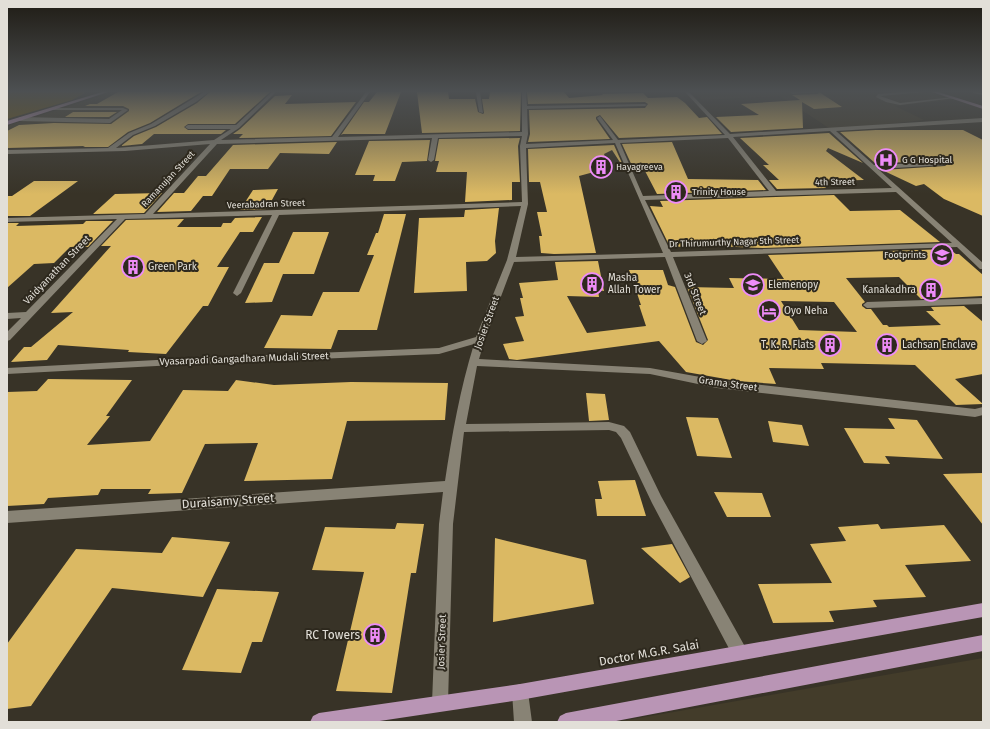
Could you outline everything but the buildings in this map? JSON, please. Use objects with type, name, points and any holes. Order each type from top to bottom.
[{"type":"main road","name":"Doctor M.G.R. Salai","points":[[319,722],[520,692],[983,610]]},
{"type":"main road","points":[[566,722],[983,643]]},
{"type":"street","points":[[110,149],[131,134],[151,126]]},
{"type":"street","points":[[334,139],[343,126]]},
{"type":"street","name":"Josier Street","points":[[440,703],[446,524],[450,486],[459,428],[473,362],[480,339],[511,260],[525,204],[523,146],[525,126]]},
{"type":"street","name":"3rd Street","points":[[606,126],[617,142],[668,255],[702,341]]},
{"type":"street","points":[[720,126],[730,136],[774,193]]},
{"type":"street","points":[[523,146],[730,136],[892,126]]},
{"type":"street","points":[[188,127],[237,127]]},
{"type":"street","name":"Ramanujan Street","points":[[146,216],[215,142],[237,127]]},
{"type":"street","points":[[832,130],[983,267]]},
{"type":"street","points":[[7,152],[110,149],[215,142],[525,134]]},
{"type":"street","points":[[431,160],[435,137]]},
{"type":"street","points":[[873,167],[945,163]]},
{"type":"street","name":"4th Street","points":[[641,198],[897,190]]},
{"type":"street","name":"Veerabadran Street","points":[[7,220],[277,213],[525,204]]},
{"type":"street","points":[[237,292],[277,213]]},
{"type":"street","name":"Vaidyanathan Street","points":[[7,338],[123,217]]},
{"type":"street","name":"Dr Thirumurthy Nagar 5th Street","points":[[511,260],[958,245]]},
{"type":"street","points":[[867,305],[983,301]]},
{"type":"street","points":[[7,316],[28,315]]},
{"type":"street","name":"Vyasarpadi Gangadhara Mudali Street","points":[[7,371],[194,361],[439,351],[480,339]]},
{"type":"street","name":"Grama Street","points":[[473,362],[650,371],[717,384],[975,413],[983,411]]},
{"type":"street","points":[[459,428],[609,426],[620,428],[626,436],[656,499],[740,652]]},
{"type":"street","name":"Duraisamy Street","points":[[7,517],[450,486]]},
{"type":"street","points":[[520,692],[523,722]]},
{"type":"shaded area","points":[[7,126],[116,126],[85,146],[7,148]]},
{"type":"shaded area","points":[[826,126],[869,126],[832,130]]},
{"type":"shaded area","points":[[983,658],[983,722],[616,722]]},
{"type":"place","name":"G G Hospital","points":[[886,160]]},
{"type":"place","name":"Hayagreeva","points":[[601,167]]},
{"type":"place","name":"Trinity House","points":[[676,192]]},
{"type":"place","name":"Footprints","points":[[942,255]]},
{"type":"place","name":"Green Park","points":[[133,267]]},
{"type":"place","name":"Masha Allah Tower","points":[[592,284]]},
{"type":"place","name":"Elemenopy","points":[[753,285]]},
{"type":"place","name":"Kanakadhra","points":[[931,290]]},
{"type":"place","name":"Oyo Neha","points":[[769,311]]},
{"type":"place","name":"T. K. R. Flats","points":[[830,345]]},
{"type":"place","name":"Lachsan Enclave","points":[[887,345]]},
{"type":"place","name":"RC Towers","points":[[375,635]]}]
